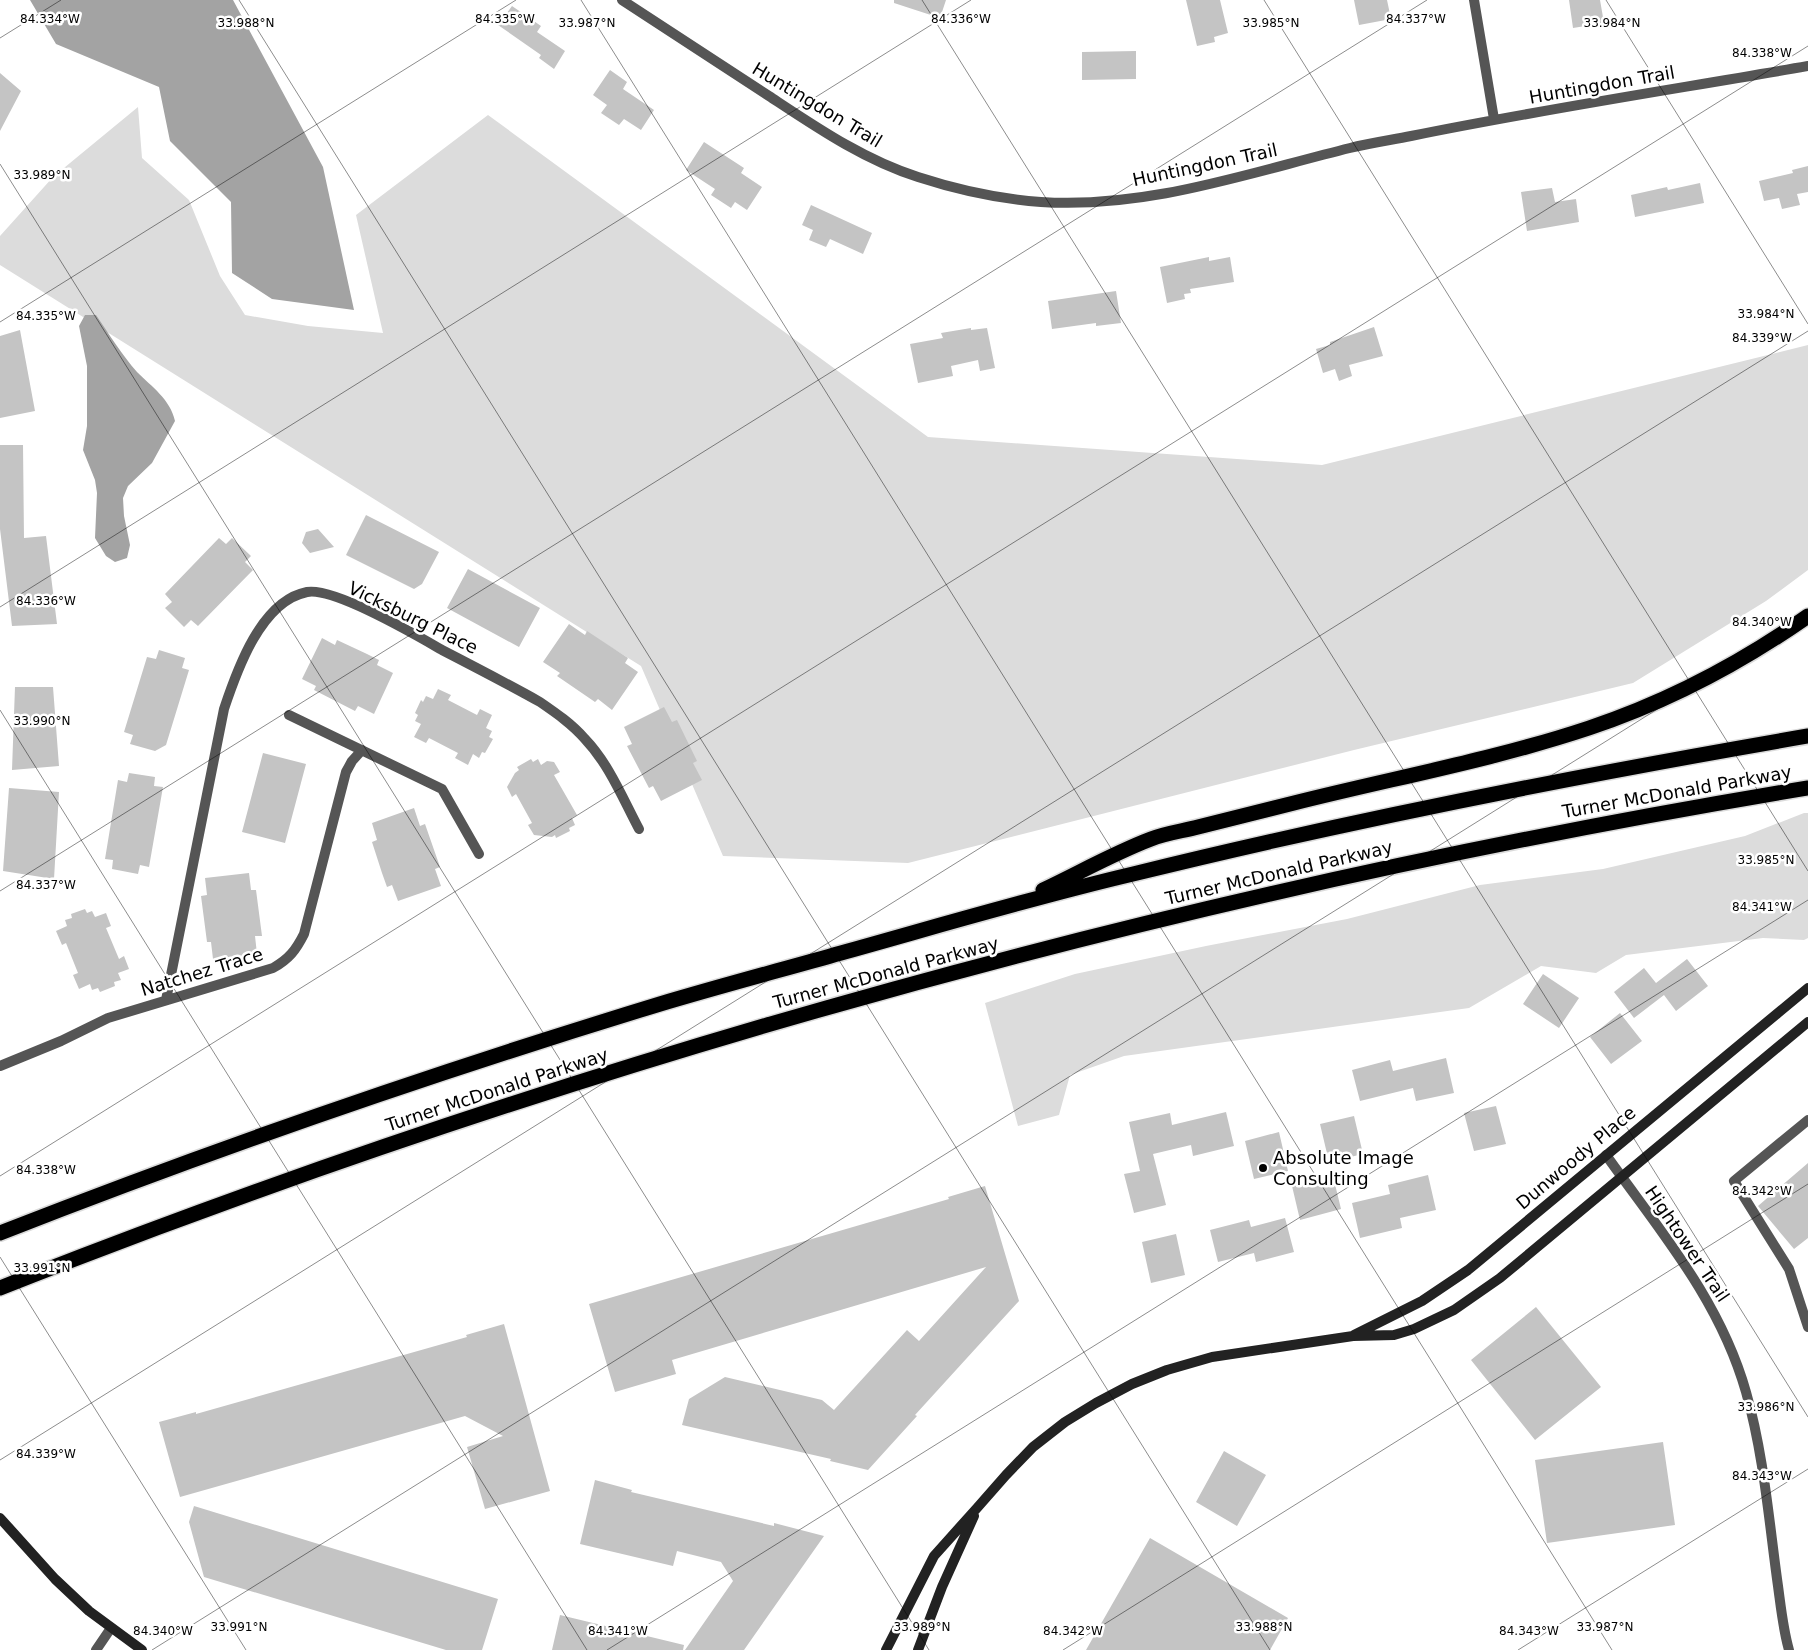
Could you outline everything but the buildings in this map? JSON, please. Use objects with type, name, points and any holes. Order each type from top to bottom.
[{"type":"highway","points":[[1011,905],[1152,838],[1320,796],[1469,762],[1590,728],[1635,711],[1685,688],[1736,661],[1808,616]]},
{"type":"highway","name":"Turner McDonald Parkway","points":[[0,1233],[262,1135],[480,1061],[666,1002],[1011,905],[1166,866],[1414,810],[1587,775],[1808,736]]},
{"type":"highway","name":"Turner McDonald Parkway","points":[[0,1288],[216,1206],[494,1109],[654,1059],[864,997],[1142,924],[1328,881],[1511,842],[1705,805],[1808,788]]},
{"type":"street","name":"Huntingdon Trail","points":[[622,0],[810,123],[872,158],[915,176],[960,189],[1007,198],[1042,202],[1080,202],[1156,196],[1352,147],[1494,119],[1808,66]]},
{"type":"street","points":[[1474,0],[1494,119]]},
{"type":"street","name":"Vicksburg Place","points":[[166,1000],[224,709],[235,676],[254,637],[269,615],[284,602],[306,592],[323,593],[375,614],[540,702],[566,720],[586,739],[601,758],[639,829]]},
{"type":"street","points":[[289,715],[442,790],[480,854]]},
{"type":"street","name":"Natchez Trace","points":[[0,1066],[61,1041],[108,1018],[274,968],[285,961],[295,952],[304,934],[346,772],[352,760],[362,750]]},
{"type":"street","name":"Dunwoody Place","points":[[1353,1336],[1422,1301],[1468,1270],[1808,988]]},
{"type":"street","name":"Dunwoody Place","points":[[886,1650],[934,1556],[1033,1447],[1065,1422],[1132,1384],[1167,1370],[1212,1357],[1353,1336],[1401,1333],[1414,1330],[1454,1310],[1500,1278],[1808,1022]]},
{"type":"street","points":[[1808,1120],[1734,1181],[1789,1269],[1808,1328]]},
{"type":"street","name":"Hightower Trail","points":[[1606,1155],[1693,1275],[1726,1336],[1740,1373],[1757,1437],[1788,1650]]},
{"type":"street","name":"Dunwoody Place","points":[[918,1650],[945,1580],[977,1508]]},
{"type":"street","points":[[0,1518],[55,1579],[111,1628],[142,1650]]},
{"type":"street","points":[[96,1650],[111,1628]]},
{"type":"shaded area","points":[[30,0],[233,0],[323,167],[354,310],[272,299],[232,273],[231,202],[170,141],[159,87],[56,44]]},
{"type":"shaded area","points":[[138,107],[142,158],[189,200],[220,276],[245,315],[308,326],[383,333],[356,215],[488,115],[928,437],[1322,465],[1808,345],[1808,570],[1766,601],[1633,683],[1354,750],[908,863],[723,856],[641,666],[0,265],[0,236],[53,177]]},
{"type":"shaded area","points":[[85,315],[96,315],[131,365],[165,400],[173,413],[175,421],[152,463],[128,486],[123,498],[124,516],[130,545],[127,558],[115,562],[106,556],[95,538],[97,493],[95,480],[83,450],[87,426],[87,366],[79,326]]},
{"type":"shaded area","points":[[1808,813],[1808,938],[1804,940],[1763,938],[1626,955],[1596,973],[1541,966],[1469,1008],[1124,1056],[1070,1075],[1059,1115],[1018,1126],[985,1003],[1075,974],[1347,919],[1480,885],[1603,869],[1745,836]]},
{"type":"place","name":"Absolute Image Consulting","points":[[1263,1168]]}]
